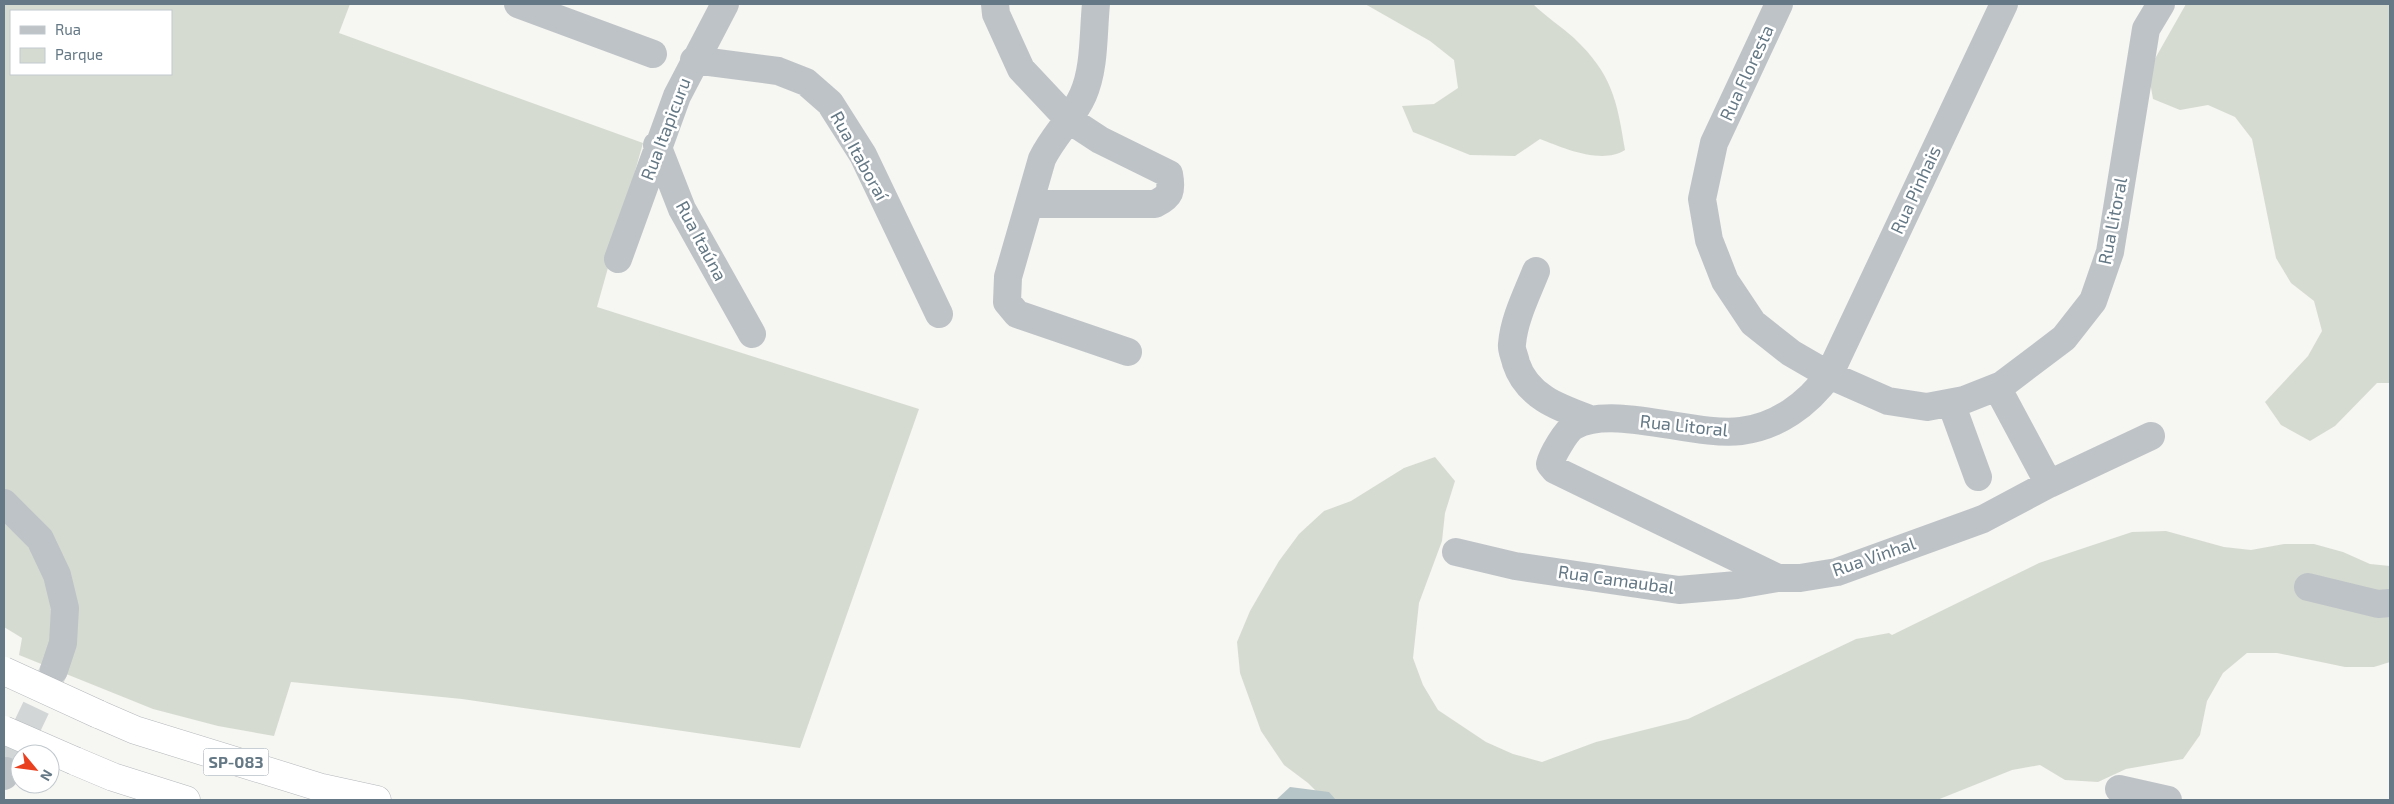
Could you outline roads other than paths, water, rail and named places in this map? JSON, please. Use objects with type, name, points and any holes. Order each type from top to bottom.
[{"type":"highway","name":"SP-083","points":[[4,671],[135,730],[322,788],[377,800]]},
{"type":"highway","points":[[4,730],[113,777],[186,800]]},
{"type":"street","points":[[518,4],[653,54]]},
{"type":"street","name":"Rua Itapicuru","points":[[618,259],[657,146],[694,60],[725,4]]},
{"type":"street","points":[[995,4],[996,14],[1021,69],[1068,119],[1100,140],[1169,174],[1172,189],[1168,198],[1156,204],[1029,204]]},
{"type":"street","points":[[1096,4],[1089,76],[1083,95],[1050,143],[1042,159],[1008,277],[1007,302],[1017,314],[1128,352]]},
{"type":"street","name":"Rua Floresta","points":[[1779,4],[1714,143],[1702,199],[1708,240],[1725,281],[1753,323],[1791,353],[1829,375]]},
{"type":"street","name":"Rua Pinhais","points":[[1829,375],[2004,4]]},
{"type":"street","name":"Rua Litoral","points":[[1552,456],[1572,427],[1590,420],[1612,418],[1719,432],[1742,431],[1768,424],[1797,409],[1816,394],[1829,375],[1888,400],[1928,407],[1964,400],[1997,388],[2038,359],[2064,338],[2093,301],[2110,252],[2146,29],[2160,4]]},
{"type":"street","name":"Rua Itaboraí","points":[[694,60],[778,72],[806,82],[830,103],[863,155],[939,314]]},
{"type":"street","name":"Rua Itaúna","points":[[657,146],[682,209],[752,334]]},
{"type":"street","points":[[1536,271],[1517,319],[1511,346],[1518,369],[1536,394],[1560,408],[1590,420]]},
{"type":"street","points":[[1997,388],[2048,484]]},
{"type":"street","points":[[1951,403],[1978,477]]},
{"type":"street","name":"Rua Vinhal","points":[[1552,456],[1550,464],[1555,470],[1778,578],[1800,578],[1837,572],[1983,519],[2048,484],[2151,436]]},
{"type":"street","points":[[4,502],[40,539],[57,575],[65,608],[63,643],[54,670]]},
{"type":"street","name":"Rua Camaubal","points":[[1456,552],[1515,566],[1679,590],[1737,586],[1778,578]]},
{"type":"street","points":[[2308,587],[2378,604],[2390,603]]},
{"type":"street","points":[[2119,789],[2168,800]]},
{"type":"tunnel","points":[[6,771],[54,670]]}]
